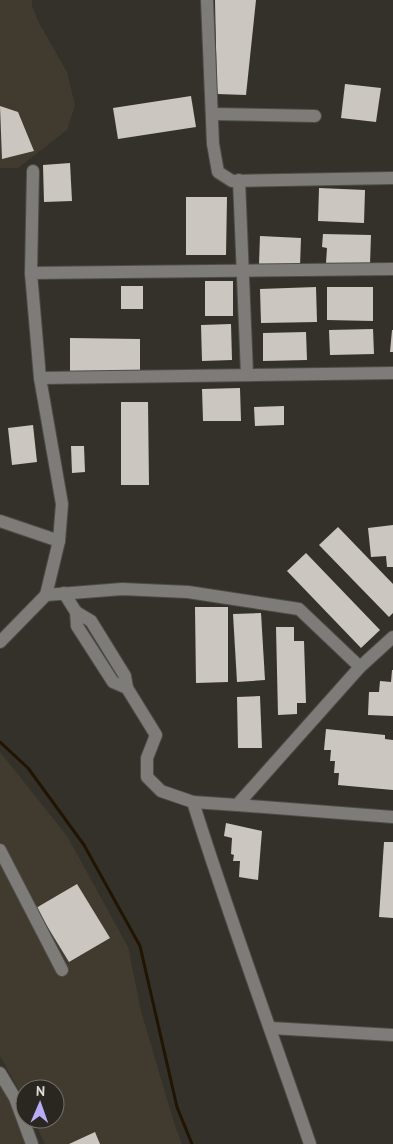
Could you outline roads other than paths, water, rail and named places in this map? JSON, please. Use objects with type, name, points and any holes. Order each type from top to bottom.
[{"type":"street","points":[[207,0],[213,144],[218,172],[232,181],[393,178]]},
{"type":"street","points":[[212,114],[315,116]]},
{"type":"street","points":[[0,642],[46,595],[59,541],[62,504],[40,378],[31,273],[33,171]]},
{"type":"street","points":[[239,180],[247,374]]},
{"type":"street","points":[[31,273],[393,269]]},
{"type":"street","points":[[40,378],[393,373]]},
{"type":"street","points":[[0,521],[59,541]]},
{"type":"street","points":[[46,595],[122,589],[188,592],[300,609],[360,667]]},
{"type":"street","points":[[64,593],[76,612],[77,626],[113,682],[127,688],[156,735],[146,758],[147,776],[161,791],[193,802],[393,817]]},
{"type":"street","points":[[237,804],[360,667],[393,638]]},
{"type":"street","points":[[193,802],[216,878],[271,1028],[310,1144]]},
{"type":"street","points":[[0,850],[62,970]]},
{"type":"street","points":[[271,1028],[393,1035]]},
{"type":"street","points":[[0,1072],[15,1098],[32,1144]]},
{"type":"waterway","points":[[0,742],[28,768],[84,845],[140,946],[177,1107],[192,1144]]}]
